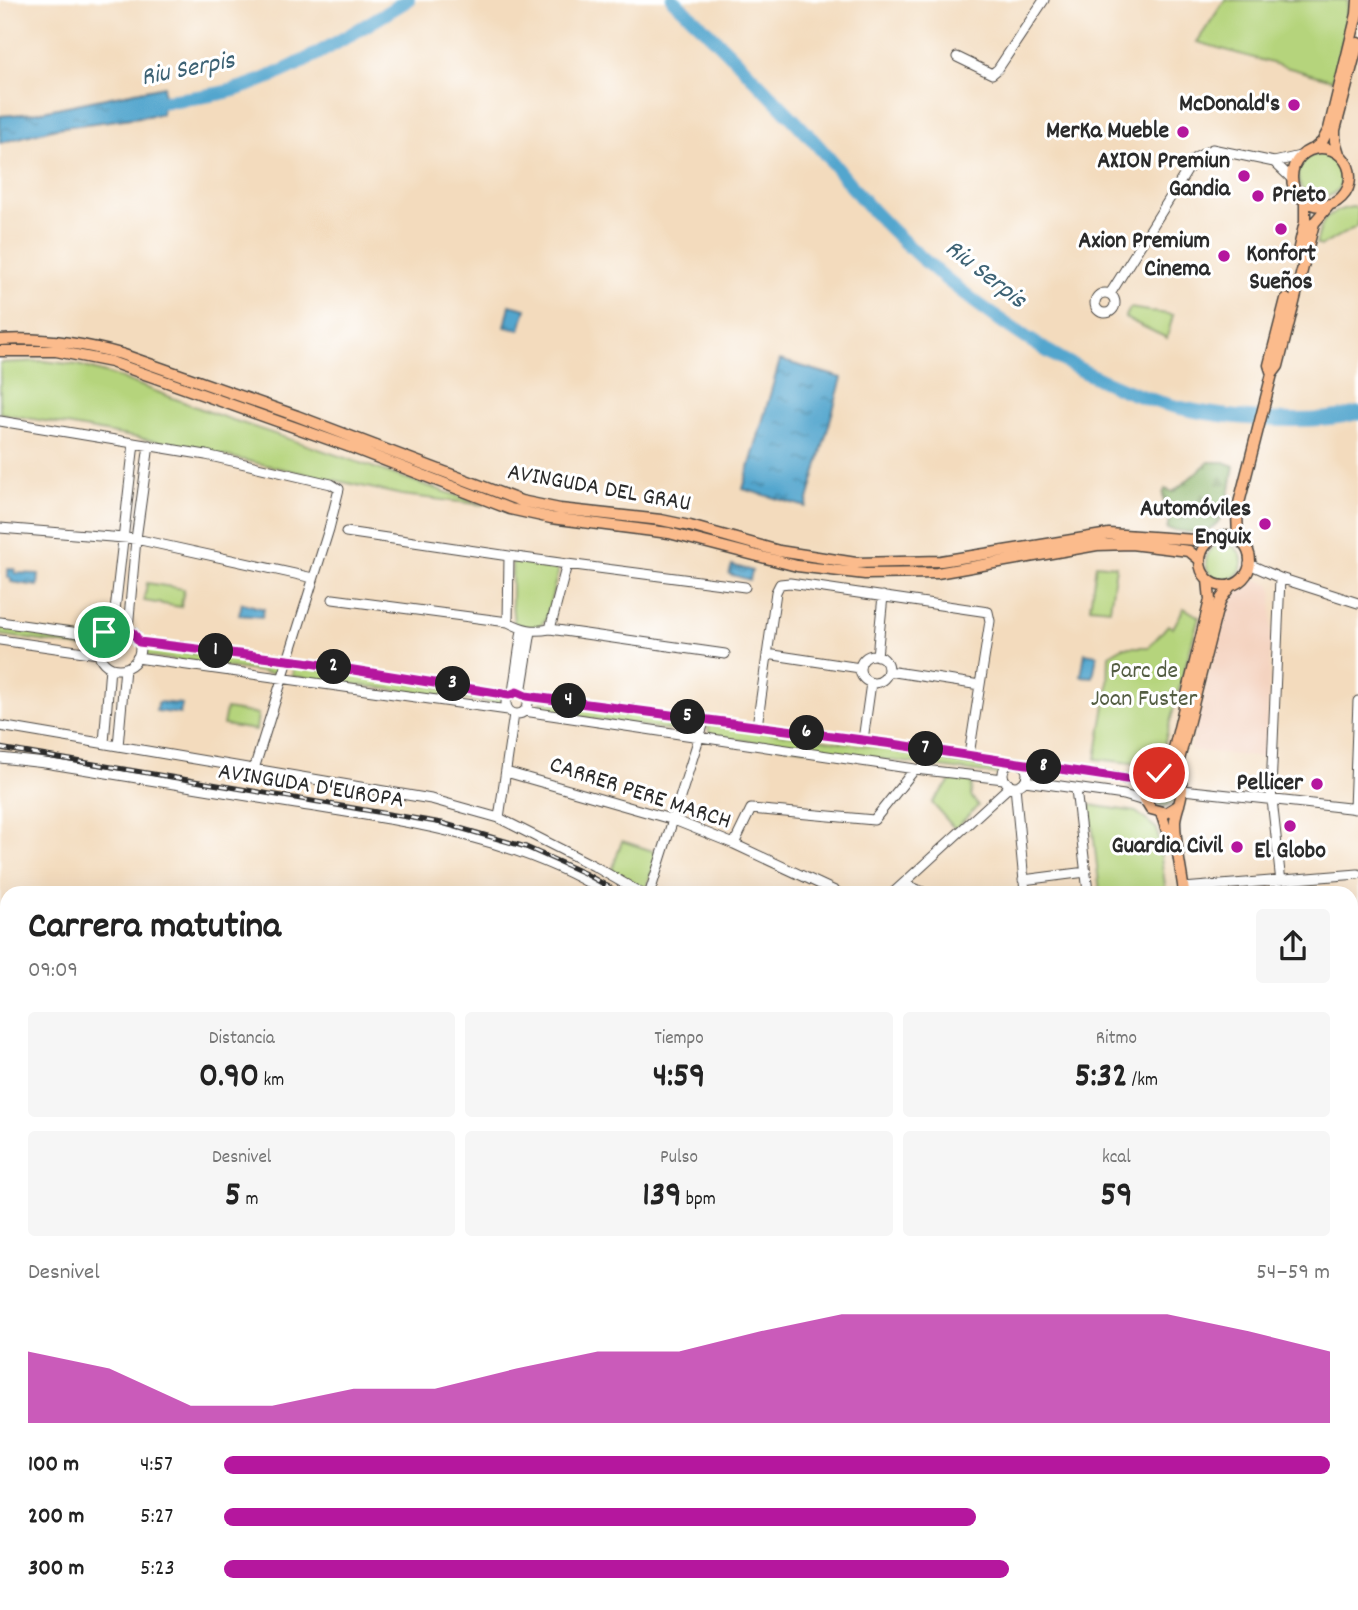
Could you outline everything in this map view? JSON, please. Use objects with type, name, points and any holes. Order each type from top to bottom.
[{"type":"main road","points":[[1330,204],[1318,205],[1305,201],[1294,188],[1292,179],[1295,163],[1300,156],[1322,142],[1329,129],[1357,14],[1357,0]]},
{"type":"main road","points":[[1238,540],[1237,514],[1247,472],[1272,374],[1278,366],[1314,223],[1321,212],[1342,196],[1349,180],[1345,161],[1339,154],[1335,141],[1335,130],[1358,43]]},
{"type":"main road","points":[[1315,148],[1324,148],[1339,154]]},
{"type":"main road","points":[[1272,374],[1269,365],[1306,222],[1305,201]]},
{"type":"main road","name":"AVINGUDA DEL GRAU","points":[[0,340],[53,340],[121,354],[287,412],[521,501],[560,509],[661,520],[817,559],[856,563],[930,562],[1109,534],[1212,540]]},
{"type":"main road","name":"AVINGUDA DEL GRAU","points":[[0,351],[56,351],[111,362],[353,448],[517,511],[551,519],[669,533],[797,566],[865,574],[937,572],[1097,545],[1124,544],[1189,551],[1200,560]]},
{"type":"main road","points":[[1166,773],[1210,600],[1208,580],[1202,571],[1200,560],[1204,547],[1237,514]]},
{"type":"main road","points":[[1208,580],[1223,586],[1231,585],[1242,579],[1249,564],[1247,550],[1238,540],[1222,537],[1212,540]]},
{"type":"main road","points":[[1181,886],[1175,818],[1183,790],[1177,778],[1179,760],[1216,614],[1221,599],[1231,585]]},
{"type":"main road","points":[[1177,778],[1159,773],[1148,779],[1143,790],[1144,801],[1151,809],[1161,813],[1171,811],[1179,805]]},
{"type":"main road","points":[[1161,813],[1170,835],[1180,886]]},
{"type":"street","points":[[957,57],[992,75],[1044,0]]},
{"type":"street","points":[[1110,294],[1195,158],[1212,149],[1274,162],[1300,156]]},
{"type":"street","points":[[1274,162],[1292,179]]},
{"type":"street","points":[[0,421],[254,465],[335,485],[339,493],[254,769]]},
{"type":"street","points":[[113,628],[134,443]]},
{"type":"street","points":[[149,445],[136,539],[128,629],[139,642],[289,660],[1126,779],[1148,779]]},
{"type":"street","points":[[0,528],[136,539],[313,578]]},
{"type":"street","points":[[346,532],[744,587]]},
{"type":"street","points":[[508,622],[509,556]]},
{"type":"street","points":[[550,629],[567,564]]},
{"type":"street","points":[[1249,564],[1280,578],[1358,603]]},
{"type":"street","points":[[1280,578],[1271,800],[1280,886]]},
{"type":"street","points":[[757,726],[776,592],[780,584],[790,583],[988,612],[990,621],[969,755]]},
{"type":"street","points":[[877,656],[883,596]]},
{"type":"street","points":[[333,599],[508,622],[527,630],[550,629],[725,654]]},
{"type":"street","points":[[0,622],[101,636]]},
{"type":"street","points":[[98,654],[101,636],[113,628],[128,629]]},
{"type":"street","points":[[515,712],[506,705],[517,694],[527,630]]},
{"type":"street","points":[[0,640],[98,654],[110,667],[125,668],[137,658],[139,642]]},
{"type":"street","points":[[767,654],[860,668]]},
{"type":"street","points":[[877,656],[885,661],[888,671],[884,679],[871,683],[863,677],[860,668],[864,660],[877,656]]},
{"type":"street","points":[[137,658],[1010,784],[1025,781],[1124,795],[1144,801]]},
{"type":"street","points":[[104,743],[110,667]]},
{"type":"street","points":[[118,746],[125,668]]},
{"type":"street","points":[[888,671],[981,685]]},
{"type":"street","points":[[863,740],[871,683]]},
{"type":"street","points":[[499,818],[515,712],[528,703],[517,694]]},
{"type":"street","points":[[1183,790],[1356,809],[1358,701]]},
{"type":"street","points":[[652,886],[705,719]]},
{"type":"street","points":[[0,726],[431,799],[499,818],[629,886]]},
{"type":"street","name":"AVINGUDA D'EUROPA","points":[[0,758],[59,765],[420,824],[525,854],[593,886]]},
{"type":"street","points":[[1011,763],[1004,768],[1010,784],[1024,886]]},
{"type":"street","points":[[1022,764],[1027,770],[1025,781]]},
{"type":"street","points":[[734,844],[751,809],[874,820],[915,769]]},
{"type":"street","name":"CARRER PERE MARCH","points":[[506,772],[674,820],[734,844],[824,886]]},
{"type":"street","points":[[902,886],[1010,784]]},
{"type":"street","points":[[1076,789],[1087,886]]},
{"type":"street","points":[[1023,880],[1086,872]]},
{"type":"street","points":[[1230,886],[1358,874]]},
{"type":"street","points":[[905,884],[910,886]]},
{"type":"shaded area","points":[[1253,578],[1270,584],[1273,589],[1266,758],[1190,750],[1226,605],[1230,597]]},
{"type":"green space","points":[[1225,0],[1348,0],[1344,35],[1332,80],[1197,42]]},
{"type":"green space","points":[[1320,154],[1329,155],[1336,160],[1341,167],[1341,185],[1336,192],[1329,197],[1320,198],[1311,197],[1304,192],[1299,185],[1298,176],[1299,167],[1304,160],[1311,155]]},
{"type":"green space","points":[[1358,208],[1358,226],[1321,246],[1316,244],[1326,218],[1336,211]]},
{"type":"green space","points":[[1130,308],[1173,315],[1167,338],[1125,318]]},
{"type":"green space","points":[[43,361],[78,365],[118,377],[212,413],[484,505],[402,495],[166,443],[0,413],[0,363]]},
{"type":"green space","points":[[1209,462],[1225,462],[1234,466],[1229,495],[1217,523],[1201,532],[1167,529],[1175,505],[1163,503],[1165,489],[1173,492]]},
{"type":"green space","points":[[1224,544],[1237,549],[1242,562],[1237,575],[1224,580],[1211,575],[1206,562],[1211,549]]},
{"type":"green space","points":[[515,560],[554,564],[558,572],[546,619],[539,627],[514,623],[512,563]]},
{"type":"green space","points":[[1096,564],[1116,566],[1110,609],[1090,607]]},
{"type":"green space","points":[[147,583],[184,589],[181,607],[144,601]]},
{"type":"green space","name":"Parc de Joan Fuster","points":[[1184,608],[1199,617],[1158,766],[1096,759],[1108,687],[1109,655],[1123,647],[1149,647],[1168,625],[1173,628]]},
{"type":"green space","points":[[0,626],[97,639],[96,649],[0,635]]},
{"type":"green space","points":[[147,647],[279,665],[277,674],[146,656]]},
{"type":"green space","points":[[294,666],[501,696],[500,704],[292,676]]},
{"type":"green space","points":[[541,701],[698,721],[702,724],[697,734],[540,711]]},
{"type":"green space","points":[[226,709],[258,714],[256,730],[223,725]]},
{"type":"green space","points":[[711,724],[997,764],[1000,769],[999,775],[710,736],[708,727]]},
{"type":"green space","points":[[952,779],[972,781],[971,796],[978,806],[955,829],[932,803]]},
{"type":"green space","points":[[1163,780],[1172,784],[1176,793],[1172,802],[1163,806],[1154,802],[1150,793],[1154,784]]},
{"type":"green space","points":[[1090,805],[1136,812],[1157,829],[1165,886],[1099,886]]},
{"type":"green space","points":[[622,841],[659,853],[647,886],[636,886],[611,873]]},
{"type":"water","points":[[164,86],[162,114],[56,128],[0,143],[0,116],[33,113]]},
{"type":"water","points":[[510,305],[526,309],[520,330],[505,327]]},
{"type":"water","points":[[780,360],[842,378],[806,507],[743,489]]},
{"type":"water","points":[[732,565],[752,571],[750,580],[729,574]]},
{"type":"water","points":[[8,569],[15,569],[15,573],[39,574],[38,586],[11,582]]},
{"type":"water","points":[[242,603],[264,609],[262,617],[239,615]]},
{"type":"water","points":[[1085,653],[1097,655],[1093,677],[1081,676]]},
{"type":"water","points":[[158,702],[182,704],[180,714],[156,711]]},
{"type":"waterway","name":"Riu Serpis","points":[[146,104],[215,94],[260,81],[325,49],[408,0]]},
{"type":"waterway","name":"Riu Serpis","points":[[673,0],[722,45],[800,126],[867,204],[903,240],[969,297],[1043,348],[1120,388],[1184,409],[1237,417],[1287,420],[1322,419],[1358,413]]},
{"type":"railway","points":[[0,748],[442,823],[526,847],[607,886]]},
{"type":"place","name":"McDonald's","points":[[1294,105]]},
{"type":"place","name":"MerKa Mueble","points":[[1183,132]]},
{"type":"place","name":"AXION Premiun Gandia","points":[[1244,176]]},
{"type":"place","name":"Prieto","points":[[1258,196]]},
{"type":"place","name":"Konfort Sueños","points":[[1281,229]]},
{"type":"place","name":"Axion Premium Cinema","points":[[1224,256]]},
{"type":"place","name":"Automóviles Enguix","points":[[1265,524]]},
{"type":"place","name":"Pellicer","points":[[1317,784]]},
{"type":"place","name":"El Globo","points":[[1290,826]]},
{"type":"place","name":"Guardia Civil","points":[[1237,847]]},
{"type":"route","points":[[104,632],[121,627],[133,632],[139,642],[304,662],[479,688],[509,695],[517,692],[526,696],[893,744],[1126,779],[1148,779],[1159,773]]}]
